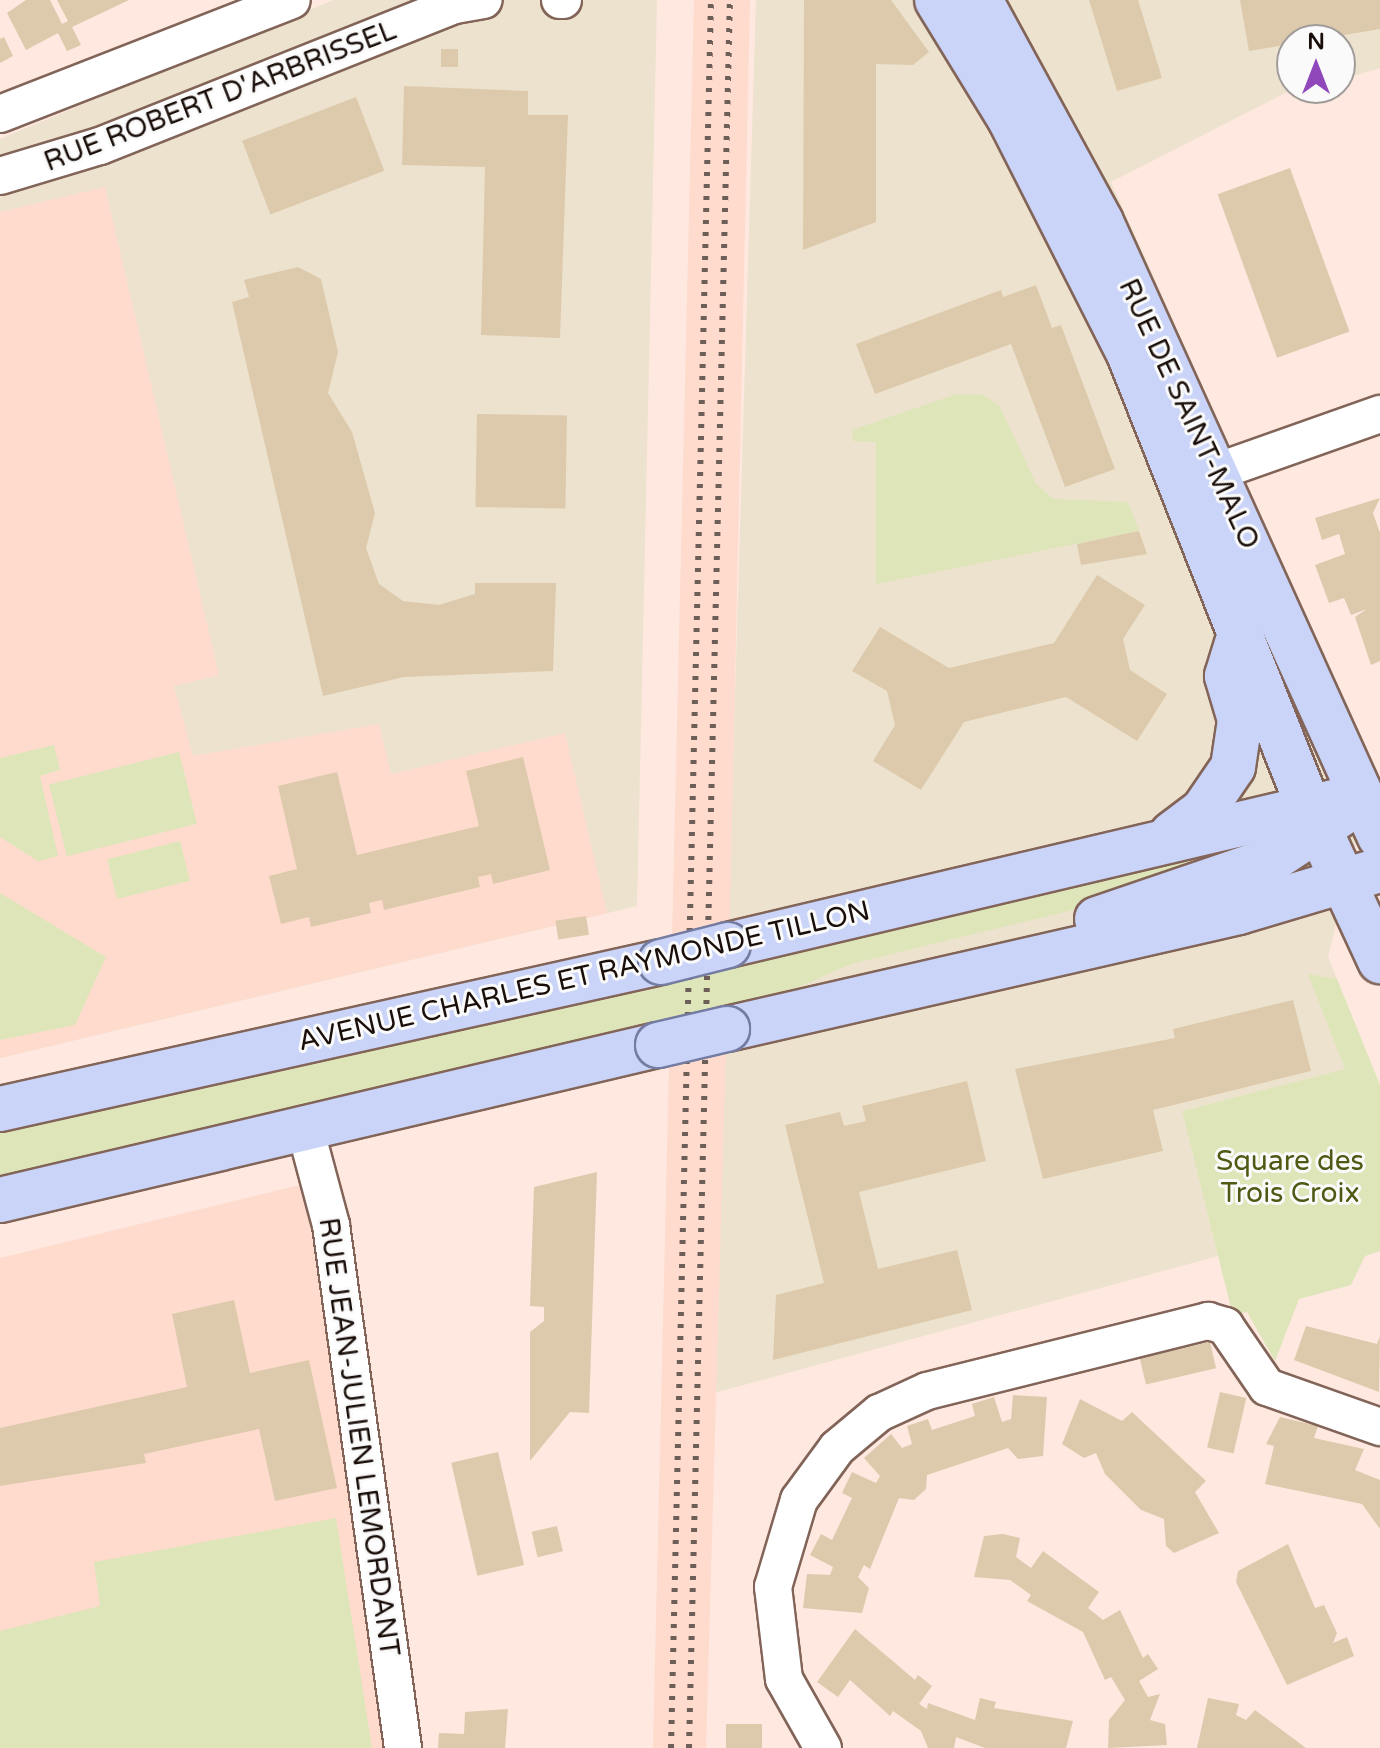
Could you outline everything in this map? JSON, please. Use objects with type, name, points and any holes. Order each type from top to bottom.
[{"type":"main road","name":"RUE DE SAINT-MALO","points":[[937,0],[1024,112],[1216,472],[1372,794],[1380,837]]},
{"type":"main road","name":"RUE DE SAINT-MALO","points":[[980,0],[1024,112],[1130,356],[1315,819],[1361,876],[1380,961]]},
{"type":"main road","name":"AVENUE CHARLES ET RAYMONDE TILLON","points":[[0,1109],[1128,854],[1167,838],[1203,811],[1233,767],[1240,720],[1227,676],[1240,635]]},
{"type":"main road","name":"AVENUE CHARLES ET RAYMONDE TILLON","points":[[974,973],[1100,918],[1251,869],[1315,819],[1372,794]]},
{"type":"main road","name":"AVENUE CHARLES ET RAYMONDE TILLON","points":[[1167,838],[1315,819]]},
{"type":"main road","points":[[1361,876],[1380,837]]},
{"type":"main road","name":"AVENUE CHARLES ET RAYMONDE TILLON","points":[[0,1200],[974,973],[1361,876]]},
{"type":"street","points":[[0,114],[292,0]]},
{"type":"street","name":"RUE ROBERT D'ARBRISSEL","points":[[0,176],[100,146],[484,0]]},
{"type":"street","points":[[1216,472],[1380,414]]},
{"type":"street","name":"RUE JEAN-JULIEN LEMORDANT","points":[[305,1128],[331,1225],[371,1535],[403,1748]]},
{"type":"street","points":[[823,1748],[784,1679],[773,1587],[799,1500],[837,1448],[879,1413],[927,1391],[1218,1321],[1267,1387],[1380,1427]]},
{"type":"shaded area","points":[[333,0],[657,0],[637,906],[0,1058],[0,139]]},
{"type":"shaded area","points":[[694,0],[750,0],[730,908],[706,1748],[653,1748]]},
{"type":"shaded area","points":[[756,0],[1380,0],[1380,68],[1356,75],[1356,24],[1276,24],[1276,98],[1111,182],[1374,769],[1328,957],[1337,979],[1309,975],[1345,1069],[1182,1111],[1218,1256],[714,1393]]},
{"type":"shaded area","points":[[105,187],[219,675],[174,686],[193,756],[379,724],[391,774],[565,733],[607,913],[0,1058],[0,212]]},
{"type":"shaded area","points":[[304,1184],[386,1748],[0,1748],[0,1258]]},
{"type":"green space","points":[[957,394],[983,395],[999,405],[1036,484],[1053,499],[1128,502],[1139,531],[876,584],[876,442],[853,441],[852,430]]},
{"type":"green space","points":[[54,745],[60,770],[40,776],[58,856],[38,861],[0,837],[0,758]]},
{"type":"green space","points":[[179,752],[197,824],[67,856],[49,784]]},
{"type":"green space","points":[[1259,838],[1263,854],[1134,895],[851,964],[750,1008],[0,1177],[0,1127]]},
{"type":"green space","points":[[180,841],[190,881],[117,899],[107,859]]},
{"type":"green space","points":[[0,893],[106,957],[75,1025],[0,1040]]},
{"type":"green space","name":"Square des Trois Croix","points":[[1308,974],[1337,979],[1380,1085],[1380,1251],[1365,1256],[1351,1285],[1299,1299],[1275,1361],[1247,1312],[1233,1316],[1182,1111],[1345,1069]]},
{"type":"green space","points":[[336,1518],[372,1748],[0,1748],[0,1631],[100,1606],[94,1562]]},
{"type":"building","points":[[26,0],[50,0],[62,24],[68,21],[57,0],[129,0],[72,27],[81,45],[67,51],[58,33],[26,50],[7,13]]},
{"type":"building","points":[[804,0],[891,0],[929,52],[913,65],[876,64],[876,222],[803,250]]},
{"type":"building","points":[[1089,0],[1138,0],[1162,78],[1117,91]]},
{"type":"building","points":[[1240,0],[1380,0],[1380,29],[1356,33],[1356,24],[1276,24],[1276,46],[1249,51]]},
{"type":"building","points":[[4,37],[13,56],[0,63],[0,39]]},
{"type":"building","points":[[441,49],[458,49],[458,67],[441,67]]},
{"type":"building","points":[[404,86],[528,91],[528,115],[568,115],[560,338],[481,335],[485,167],[402,165]]},
{"type":"building","points":[[356,97],[384,171],[270,214],[242,141]]},
{"type":"building","points":[[1290,168],[1350,332],[1277,358],[1218,194]]},
{"type":"building","points":[[298,267],[321,279],[338,352],[328,393],[352,432],[375,513],[366,548],[379,584],[403,601],[439,605],[475,594],[475,583],[556,583],[553,671],[404,677],[323,696],[232,302],[249,297],[244,280]]},
{"type":"building","points":[[1036,285],[1052,328],[1061,325],[1115,469],[1065,487],[1011,344],[875,394],[856,344],[1001,290],[1003,297]]},
{"type":"building","points":[[477,414],[567,416],[565,509],[475,507]]},
{"type":"building","points":[[1380,498],[1373,513],[1380,533],[1380,661],[1371,665],[1355,617],[1367,609],[1351,615],[1344,598],[1329,603],[1315,565],[1345,554],[1339,534],[1322,540],[1315,518]]},
{"type":"building","points":[[1139,531],[1147,554],[1081,565],[1077,544]]},
{"type":"building","points":[[1097,575],[1145,605],[1123,639],[1130,670],[1167,694],[1137,741],[1066,697],[964,722],[921,790],[873,761],[895,725],[887,691],[852,671],[880,627],[949,668],[1054,643]]},
{"type":"building","points":[[523,757],[550,870],[493,884],[491,874],[478,877],[480,887],[384,910],[382,900],[369,903],[371,913],[311,927],[309,917],[281,924],[269,876],[297,869],[278,786],[337,772],[357,855],[479,826],[466,771]]},
{"type":"building","points":[[586,916],[589,935],[558,940],[555,921]]},
{"type":"building","points":[[1293,1000],[1311,1071],[1153,1110],[1163,1151],[1043,1179],[1015,1069],[1175,1038],[1173,1029]]},
{"type":"building","points":[[967,1081],[986,1161],[859,1192],[878,1269],[957,1250],[972,1310],[773,1360],[776,1295],[824,1283],[785,1125],[840,1112],[844,1126],[866,1121],[862,1106]]},
{"type":"building","points":[[597,1172],[589,1413],[570,1412],[530,1461],[530,1332],[544,1321],[544,1307],[530,1306],[534,1187]]},
{"type":"building","points":[[234,1300],[250,1373],[309,1360],[337,1488],[275,1501],[259,1429],[144,1454],[146,1463],[0,1486],[0,1428],[187,1387],[172,1314]]},
{"type":"building","points":[[1306,1326],[1377,1344],[1380,1336],[1379,1392],[1294,1360]]},
{"type":"building","points":[[1210,1342],[1216,1368],[1146,1385],[1140,1358]]},
{"type":"building","points":[[1220,1392],[1246,1398],[1233,1454],[1207,1448]]},
{"type":"building","points":[[1013,1395],[1047,1397],[1043,1456],[1018,1459],[1008,1448],[927,1475],[926,1489],[914,1500],[899,1498],[870,1569],[864,1565],[858,1577],[869,1588],[862,1613],[803,1608],[807,1574],[830,1575],[833,1567],[810,1555],[821,1534],[832,1540],[852,1498],[842,1493],[852,1472],[876,1483],[880,1476],[864,1458],[891,1434],[902,1448],[912,1444],[907,1426],[928,1419],[932,1430],[975,1416],[972,1404],[994,1397],[1002,1422],[1011,1419]]},
{"type":"building","points":[[1080,1399],[1122,1421],[1132,1412],[1206,1481],[1195,1492],[1219,1533],[1174,1553],[1166,1546],[1164,1519],[1141,1510],[1105,1474],[1096,1453],[1084,1458],[1062,1444]]},
{"type":"building","points":[[1280,1417],[1318,1426],[1314,1438],[1364,1449],[1355,1470],[1380,1480],[1380,1529],[1362,1504],[1265,1484],[1274,1446],[1266,1444]]},
{"type":"building","points":[[498,1452],[524,1565],[477,1576],[451,1463]]},
{"type":"building","points":[[557,1526],[563,1551],[538,1557],[532,1532]]},
{"type":"building","points":[[1003,1534],[1020,1538],[1016,1557],[1031,1568],[1043,1551],[1099,1592],[1088,1608],[1103,1620],[1120,1610],[1143,1658],[1148,1654],[1158,1669],[1139,1681],[1148,1697],[1160,1694],[1150,1720],[1165,1724],[1167,1745],[1108,1748],[1109,1720],[1125,1700],[1111,1677],[1105,1680],[1083,1632],[1027,1601],[1031,1595],[1010,1580],[974,1577],[984,1536]]},
{"type":"building","points":[[1288,1544],[1315,1608],[1324,1605],[1337,1633],[1333,1643],[1347,1637],[1354,1656],[1287,1685],[1236,1582],[1238,1571]]},
{"type":"building","points":[[855,1629],[915,1680],[918,1675],[932,1686],[919,1704],[927,1709],[928,1703],[975,1720],[980,1698],[996,1702],[994,1708],[1073,1721],[1066,1748],[985,1748],[956,1737],[954,1748],[928,1748],[921,1731],[893,1711],[890,1716],[850,1680],[838,1697],[817,1682]]},
{"type":"building","points":[[1208,1698],[1239,1704],[1236,1715],[1246,1720],[1255,1710],[1306,1748],[1197,1748]]},
{"type":"building","points":[[508,1709],[505,1748],[438,1748],[439,1733],[464,1734],[465,1712]]},
{"type":"building","points":[[726,1724],[762,1724],[762,1748],[726,1748]]},
{"type":"railway","points":[[671,1748],[711,0]]},
{"type":"railway","points":[[689,1748],[730,0]]}]
